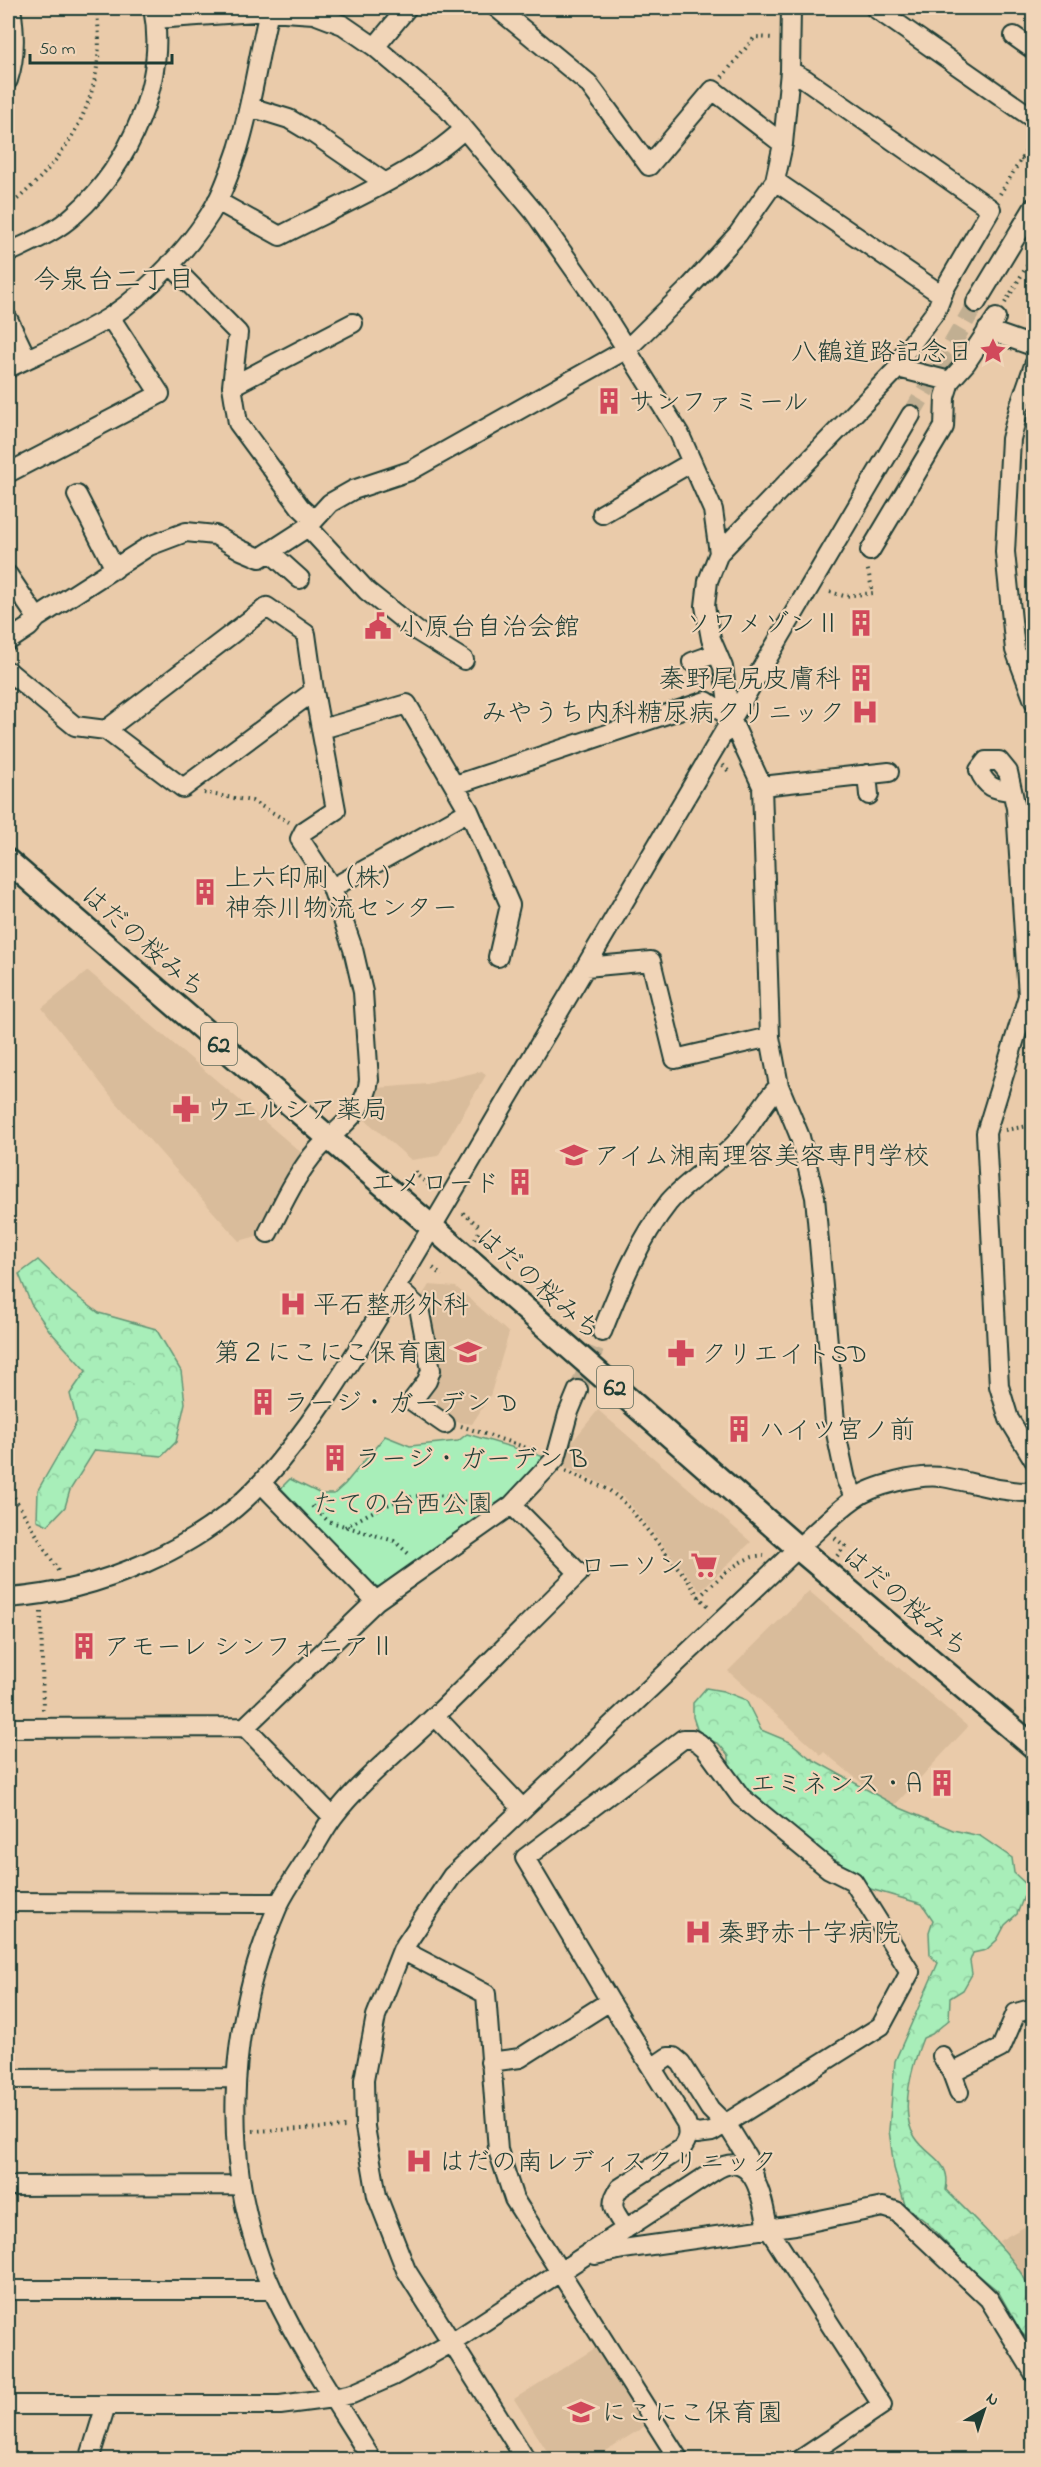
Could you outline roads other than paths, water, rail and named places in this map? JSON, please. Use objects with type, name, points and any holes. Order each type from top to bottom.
[{"type":"main road","name":"はだの桜みち","points":[[8,861],[432,1227],[798,1548],[1034,1747]]},
{"type":"street","points":[[8,80],[12,67],[15,29],[11,8]]},
{"type":"street","points":[[375,47],[407,8]]},
{"type":"street","points":[[497,8],[588,83],[649,166],[712,90],[783,144]]},
{"type":"street","points":[[8,641],[29,627],[37,618],[149,546],[186,532],[215,535],[260,558],[311,524],[330,503],[353,490],[410,471],[627,349],[687,291],[738,234],[775,181],[783,144],[790,71],[791,8]]},
{"type":"street","points":[[875,8],[1034,118]]},
{"type":"street","points":[[8,368],[110,317],[170,264],[217,201],[237,151],[250,107],[269,11]]},
{"type":"street","points":[[8,253],[39,239],[74,216],[102,187],[123,158],[139,125],[149,94],[154,58],[154,13],[269,11],[314,14],[343,25],[375,47],[445,106],[534,212],[591,293],[679,433],[713,510],[718,553]]},
{"type":"street","points":[[1014,36],[1034,50]]},
{"type":"street","points":[[790,71],[805,79],[991,209],[942,295],[936,311],[903,355],[898,368],[718,553],[708,581],[705,606],[711,639],[723,667],[730,717],[762,786],[770,1037],[779,1086],[800,1137],[815,1197],[836,1433],[843,1470],[855,1498]]},
{"type":"street","points":[[250,107],[289,119],[384,182]]},
{"type":"street","points":[[217,201],[280,236],[444,148],[464,129]]},
{"type":"street","points":[[775,181],[942,295]]},
{"type":"street","points":[[976,303],[1034,207]]},
{"type":"street","points":[[170,264],[238,333],[232,386],[238,423],[311,524],[367,591],[417,631],[464,660]]},
{"type":"street","points":[[8,473],[160,394],[110,317]]},
{"type":"street","points":[[8,319],[27,359]]},
{"type":"street","points":[[232,386],[353,323]]},
{"type":"street","points":[[868,557],[944,427],[945,397],[950,381],[966,363],[992,324],[1034,348]]},
{"type":"street","points":[[1034,365],[1011,439],[1005,552],[1015,650],[1034,701]]},
{"type":"street","points":[[898,368],[950,381]]},
{"type":"street","points":[[8,1598],[41,1596],[107,1578],[164,1553],[220,1520],[261,1483],[315,1415],[432,1227],[730,717],[911,415]]},
{"type":"street","points":[[602,514],[692,462]]},
{"type":"street","points":[[77,495],[115,569]]},
{"type":"street","points":[[270,552],[300,579]]},
{"type":"street","points":[[8,574],[37,618]]},
{"type":"street","points":[[106,730],[267,607],[306,634],[336,810],[304,831],[300,839],[332,888],[360,973],[369,1080],[368,1093],[363,1101],[307,1165],[284,1200],[268,1233]]},
{"type":"street","points":[[692,662],[717,653]]},
{"type":"street","points":[[8,671],[75,726],[106,730],[183,788],[314,691]]},
{"type":"street","points":[[455,785],[706,701],[730,717]]},
{"type":"street","points":[[322,729],[407,704],[469,811],[510,905],[498,957]]},
{"type":"street","points":[[762,786],[890,772]]},
{"type":"street","points":[[867,774],[869,795]]},
{"type":"street","points":[[1012,791],[1019,839],[1028,996],[987,1133],[999,1386],[1009,1419],[1034,1460]]},
{"type":"street","points":[[332,888],[469,811]]},
{"type":"street","points":[[586,967],[651,961],[675,1059],[770,1037]]},
{"type":"street","points":[[602,1332],[626,1275],[653,1225],[671,1201],[734,1145],[779,1086]]},
{"type":"street","points":[[396,1287],[419,1308],[431,1370],[427,1381],[412,1401],[454,1425]]},
{"type":"street","points":[[8,1728],[245,1727],[376,1601],[512,1505],[547,1459],[556,1458],[568,1414],[578,1390]]},
{"type":"street","points":[[526,2460],[406,2270],[377,2196],[365,2127],[364,2080],[376,2016],[402,1950],[452,1876],[798,1548],[855,1498],[884,1486],[923,1477],[941,1477],[998,1490],[1034,1492]]},
{"type":"street","points":[[261,1483],[376,1601]]},
{"type":"street","points":[[372,2460],[294,2332],[273,2290],[240,2185],[236,2078],[245,2007],[260,1955],[279,1903],[333,1816],[579,1573],[512,1505]]},
{"type":"street","points":[[435,1716],[523,1809]]},
{"type":"street","points":[[245,1727],[333,1816]]},
{"type":"street","points":[[626,2229],[613,2208],[613,2198],[620,2188],[681,2149],[686,2143],[688,2130],[686,2123],[525,1858],[683,1739],[692,1739],[706,1749],[741,1797],[829,1869],[853,1881],[910,1972],[881,2026],[712,2132],[697,2134],[688,2130]]},
{"type":"street","points":[[8,1902],[279,1903]]},
{"type":"street","points":[[402,1950],[486,1994],[498,2150],[514,2199],[679,2460]]},
{"type":"street","points":[[490,2061],[520,2058],[610,2001]]},
{"type":"street","points":[[952,2073],[1001,2048],[1016,2013],[1034,2008]]},
{"type":"street","points":[[942,2056],[959,2092]]},
{"type":"street","points":[[652,2068],[668,2058],[674,2057],[681,2063],[710,2109],[738,2142],[747,2157],[758,2186],[768,2228],[882,2405],[809,2457]]},
{"type":"street","points":[[8,2079],[236,2078]]},
{"type":"street","points":[[8,2405],[280,2405],[352,2394],[393,2376],[453,2343],[723,2165],[732,2164],[745,2169],[758,2186]]},
{"type":"street","points":[[8,2186],[240,2185]]},
{"type":"street","points":[[584,2257],[623,2248],[795,2225],[883,2207],[896,2211],[989,2299],[1034,2373]]},
{"type":"street","points":[[8,2290],[273,2290]]},
{"type":"street","points":[[89,2460],[106,2404]]},
{"type":"tunnel","points":[[911,415],[976,303]]},
{"type":"tunnel","points":[[578,1390],[602,1332]]},
{"type":"place","name":"八鶴道路記念日","points":[[993,351]]},
{"type":"place","name":"サンファミール","points":[[609,401]]},
{"type":"place","name":"ソワメゾンⅡ","points":[[861,623]]},
{"type":"place","name":"小原台自治会館","points":[[378,626]]},
{"type":"place","name":"秦野尾尻皮膚科","points":[[861,678]]},
{"type":"place","name":"みやうち内科糖尿病クリニック","points":[[865,712]]},
{"type":"place","name":"上六印刷（株） 神奈川物流センター","points":[[205,892]]},
{"type":"place","name":"ウエルシア薬局","points":[[186,1109]]},
{"type":"place","name":"アイム湘南理容美容専門学校","points":[[574,1155]]},
{"type":"place","name":"エメロード","points":[[520,1182]]},
{"type":"place","name":"平石整形外科","points":[[293,1304]]},
{"type":"place","name":"第２にこにこ保育園","points":[[468,1352]]},
{"type":"place","name":"クリエイトSD","points":[[681,1353]]},
{"type":"place","name":"ラージ・ガーデン D","points":[[263,1402]]},
{"type":"place","name":"ハイツ宮ノ前","points":[[739,1429]]},
{"type":"place","name":"ラージ・ガーデン B","points":[[335,1458]]},
{"type":"place","name":"ローソン","points":[[704,1565]]},
{"type":"place","name":"アモーレ シンフォニアⅡ","points":[[84,1646]]},
{"type":"place","name":"エミネンス・A","points":[[942,1783]]},
{"type":"place","name":"秦野赤十字病院","points":[[698,1932]]},
{"type":"place","name":"はだの南レディスクリニック","points":[[419,2161]]},
{"type":"place","name":"にこにこ保育園","points":[[581,2412]]},
{"type":"district","name":"今泉台二丁目","points":[[114,279]]},
{"type":"park label","name":"たての台西公園","points":[[403,1503]]}]
